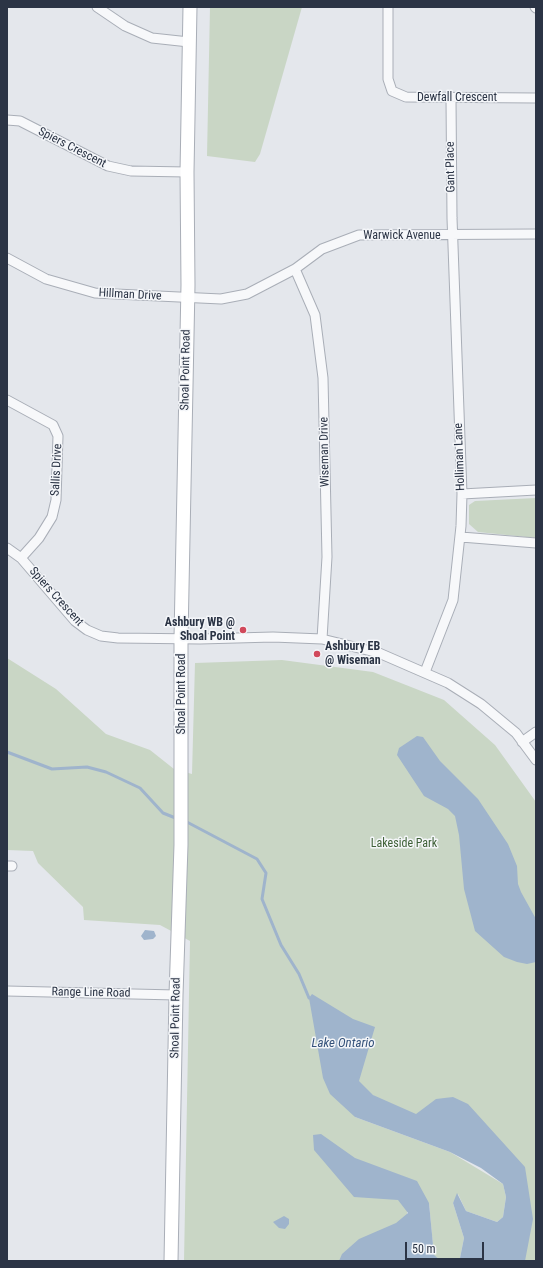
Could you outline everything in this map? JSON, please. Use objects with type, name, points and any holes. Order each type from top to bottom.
[{"type":"street","points":[[97,7],[126,26],[152,38],[189,42]]},
{"type":"street","name":"Shoal Point Road","points":[[171,1261],[176,995],[181,845],[181,638],[190,7]]},
{"type":"street","name":"Dewfall Crescent","points":[[388,7],[388,79],[392,91],[406,97],[451,99],[536,98]]},
{"type":"street","name":"Gant Place","points":[[451,99],[453,236]]},
{"type":"street","name":"Spiers Crescent","points":[[7,120],[20,121],[108,166],[131,171],[187,172]]},
{"type":"street","name":"Warwick Avenue","points":[[187,298],[221,299],[247,294],[295,269],[322,249],[359,235],[453,236],[536,234]]},
{"type":"street","name":"Holliman Lane","points":[[425,672],[453,600],[461,537],[462,494],[453,236]]},
{"type":"street","name":"Hillman Drive","points":[[7,258],[46,279],[95,293],[187,298]]},
{"type":"street","name":"Wiseman Drive","points":[[295,269],[315,314],[323,378],[327,558],[322,639]]},
{"type":"street","name":"Sallis Drive","points":[[7,400],[53,425],[58,436],[56,500],[52,517],[39,538],[21,558]]},
{"type":"street","points":[[462,494],[536,490]]},
{"type":"street","points":[[461,537],[536,543]]},
{"type":"street","name":"Spiers Crescent","points":[[7,548],[21,558],[75,621],[87,630],[101,636],[118,638],[200,639],[273,637],[322,639],[379,653],[448,683],[481,704],[516,734],[536,760]]},
{"type":"street","points":[[522,742],[536,732]]},
{"type":"street","name":"Range Line Road","points":[[7,991],[176,995]]},
{"type":"green space","points":[[210,7],[302,7],[260,154],[255,162],[207,156]]},
{"type":"green space","points":[[536,498],[536,538],[478,532],[469,524],[469,505],[475,501]]},
{"type":"green space","name":"Lakeside Park","points":[[7,658],[56,689],[106,734],[150,750],[174,769],[192,774],[195,663],[282,660],[373,672],[444,700],[495,745],[536,802],[536,1261],[524,1261],[509,1175],[345,1079],[355,1117],[450,1152],[503,1184],[506,1197],[503,1217],[497,1222],[466,1211],[458,1194],[453,1203],[464,1238],[460,1258],[454,1261],[441,1261],[434,1256],[429,1203],[407,1195],[407,1223],[396,1261],[184,1261],[190,941],[160,925],[84,920],[83,907],[38,863],[33,851],[7,850]]},
{"type":"water","points":[[417,736],[423,737],[440,761],[478,799],[508,844],[517,866],[518,884],[536,919],[536,962],[527,964],[504,957],[475,931],[464,889],[459,835],[455,816],[448,809],[424,796],[397,755],[399,748]]},
{"type":"water","points":[[145,930],[154,931],[156,936],[153,939],[144,940],[141,936]]},
{"type":"water","name":"Lake Ontario","points":[[312,994],[353,1019],[375,1027],[359,1081],[373,1095],[416,1114],[436,1099],[453,1097],[468,1104],[525,1167],[533,1219],[525,1261],[454,1261],[460,1258],[464,1238],[453,1203],[457,1193],[466,1211],[497,1222],[503,1217],[506,1197],[503,1184],[481,1168],[450,1152],[355,1117],[330,1094],[323,1078],[309,998]]},
{"type":"water","points":[[321,1134],[355,1158],[417,1181],[429,1203],[434,1255],[441,1261],[339,1261],[342,1254],[359,1239],[396,1223],[408,1213],[398,1200],[354,1197],[314,1150],[313,1135]]},
{"type":"water","points":[[284,1216],[289,1219],[289,1224],[285,1229],[279,1228],[273,1222]]},
{"type":"waterway","points":[[7,752],[52,769],[87,767],[106,772],[140,788],[163,813],[178,819]]},
{"type":"waterway","points":[[185,821],[257,859],[266,873],[262,899],[281,945],[299,974],[309,998]]},
{"type":"place","name":"Ashbury WB @ Shoal Point","points":[[243,630]]},
{"type":"place","name":"Ashbury EB @ Wiseman","points":[[317,654]]}]
